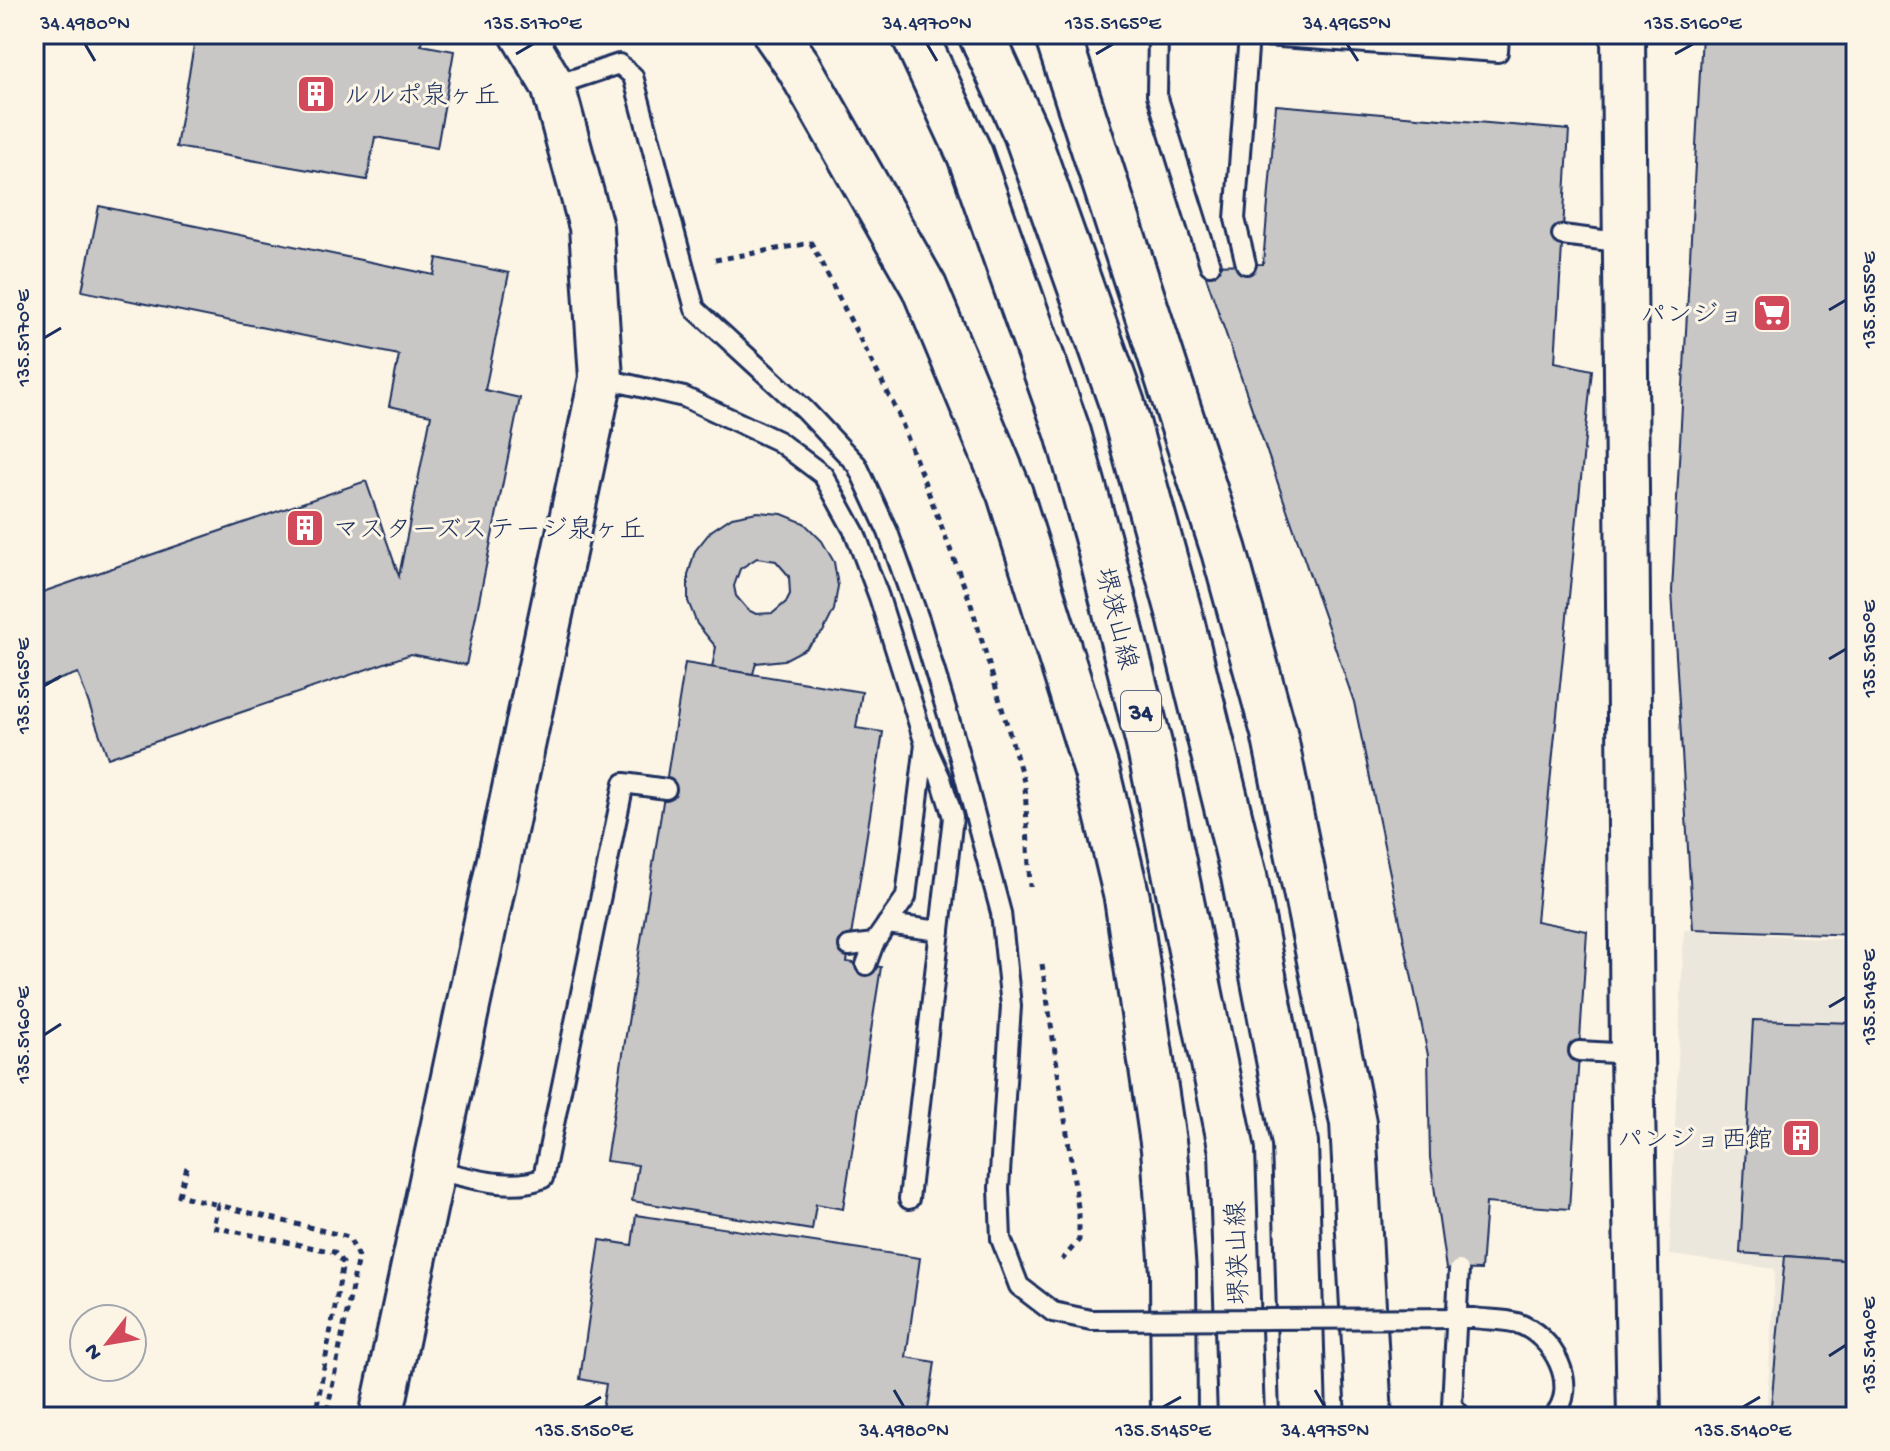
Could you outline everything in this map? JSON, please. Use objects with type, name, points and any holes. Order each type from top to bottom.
[{"type":"main road","points":[[776,34],[799,67],[924,287],[1010,494],[1097,772],[1127,898],[1164,1149],[1173,1272],[1174,1417]]},
{"type":"main road","name":"堺狭山線","points":[[914,34],[970,155],[1068,433],[1149,744],[1232,1151],[1241,1417]]},
{"type":"main road","name":"34","points":[[981,34],[1026,133],[1122,404],[1179,612],[1244,876],[1295,1143],[1303,1417]]},
{"type":"main road","points":[[1057,34],[1240,607],[1274,733],[1353,1123],[1369,1417]]},
{"type":"main road","points":[[1097,772],[1098,540]]},
{"type":"main road","points":[[1029,548],[1096,664],[1149,744]]},
{"type":"main road","points":[[1240,607],[1244,876]]},
{"type":"main road","points":[[1179,612],[1302,869]]},
{"type":"street","points":[[381,1417],[601,378],[591,227],[553,86],[522,34]]},
{"type":"street","points":[[1623,34],[1632,1054],[1639,1417]]},
{"type":"lane","points":[[1158,34],[1157,95],[1210,265]]},
{"type":"lane","points":[[1246,264],[1235,219],[1249,35],[1498,52],[1499,34]]},
{"type":"lane","points":[[553,86],[619,64],[633,76],[695,309],[805,410],[857,465],[888,532],[949,718],[1001,913],[1011,1006],[999,1188],[1001,1239],[1019,1286],[1053,1312],[1091,1320],[1474,1318],[1518,1324],[1548,1344],[1565,1376],[1563,1406],[1553,1417]]},
{"type":"lane","points":[[1562,235],[1626,243]]},
{"type":"lane","points":[[601,378],[684,397],[778,441],[823,475],[855,533],[925,744],[941,779],[953,817],[909,1199]]},
{"type":"lane","points":[[866,965],[874,943],[906,897],[925,744]]},
{"type":"lane","points":[[435,1170],[528,1185],[543,1178],[624,783],[666,789]]},
{"type":"lane","points":[[887,924],[940,931]]},
{"type":"lane","points":[[849,946],[874,943]]},
{"type":"lane","points":[[1579,1051],[1632,1054]]},
{"type":"lane","points":[[1459,1270],[1452,1405],[1462,1417]]},
{"type":"path","points":[[187,1167],[179,1195],[349,1237],[358,1257],[326,1417]]},
{"type":"path","points":[[218,1205],[213,1227],[334,1252],[343,1263],[315,1417]]},
{"type":"shaded area","points":[[1684,930],[1856,940],[1856,1417],[1766,1417],[1775,1269],[1669,1255]]},
{"type":"building","name":"ルルポ泉ヶ丘","points":[[196,34],[423,34],[421,45],[454,51],[437,148],[375,137],[367,180],[176,147]]},
{"type":"building","name":"パンジョ","points":[[1702,34],[1856,34],[1856,935],[1693,929],[1672,591]]},
{"type":"building","points":[[1276,105],[1569,130],[1555,362],[1592,370],[1536,921],[1587,931],[1569,1209],[1486,1203],[1481,1270],[1446,1269],[1430,1158],[1428,1055],[1354,702],[1202,265],[1263,264]]},
{"type":"building","name":"マスターズステージ泉ヶ丘","points":[[99,206],[434,275],[437,258],[509,273],[485,390],[520,398],[466,665],[411,654],[108,758],[78,673],[34,688],[34,595],[366,481],[399,576],[431,415],[389,406],[399,355],[82,291]]},
{"type":"building","points":[[757,512],[782,514],[804,523],[822,541],[834,562],[838,586],[834,610],[823,632],[805,649],[784,660],[756,663],[753,674],[712,668],[716,647],[697,624],[688,601],[688,575],[695,551],[711,531],[732,517]],"holes":[[[757,558],[776,561],[789,576],[790,594],[773,613],[756,614],[736,596],[734,586],[740,569]]]},
{"type":"building","points":[[685,663],[862,692],[856,728],[883,732],[847,962],[881,967],[843,1209],[816,1204],[812,1230],[632,1201],[638,1165],[606,1161]]},
{"type":"building","name":"パンジョ西館","points":[[1753,1020],[1856,1023],[1856,1261],[1740,1253]]},
{"type":"building","points":[[636,1215],[920,1258],[906,1357],[935,1362],[927,1417],[601,1417],[606,1384],[580,1379],[600,1240],[632,1245]]},
{"type":"building","points":[[1785,1256],[1856,1261],[1856,1417],[1770,1417]]},
{"type":"place","name":"ルルポ泉ヶ丘","points":[[316,94]]},
{"type":"place","name":"パンジョ","points":[[1772,313]]},
{"type":"place","name":"マスターズステージ泉ヶ丘","points":[[305,528]]},
{"type":"place","name":"パンジョ西館","points":[[1801,1138]]}]
